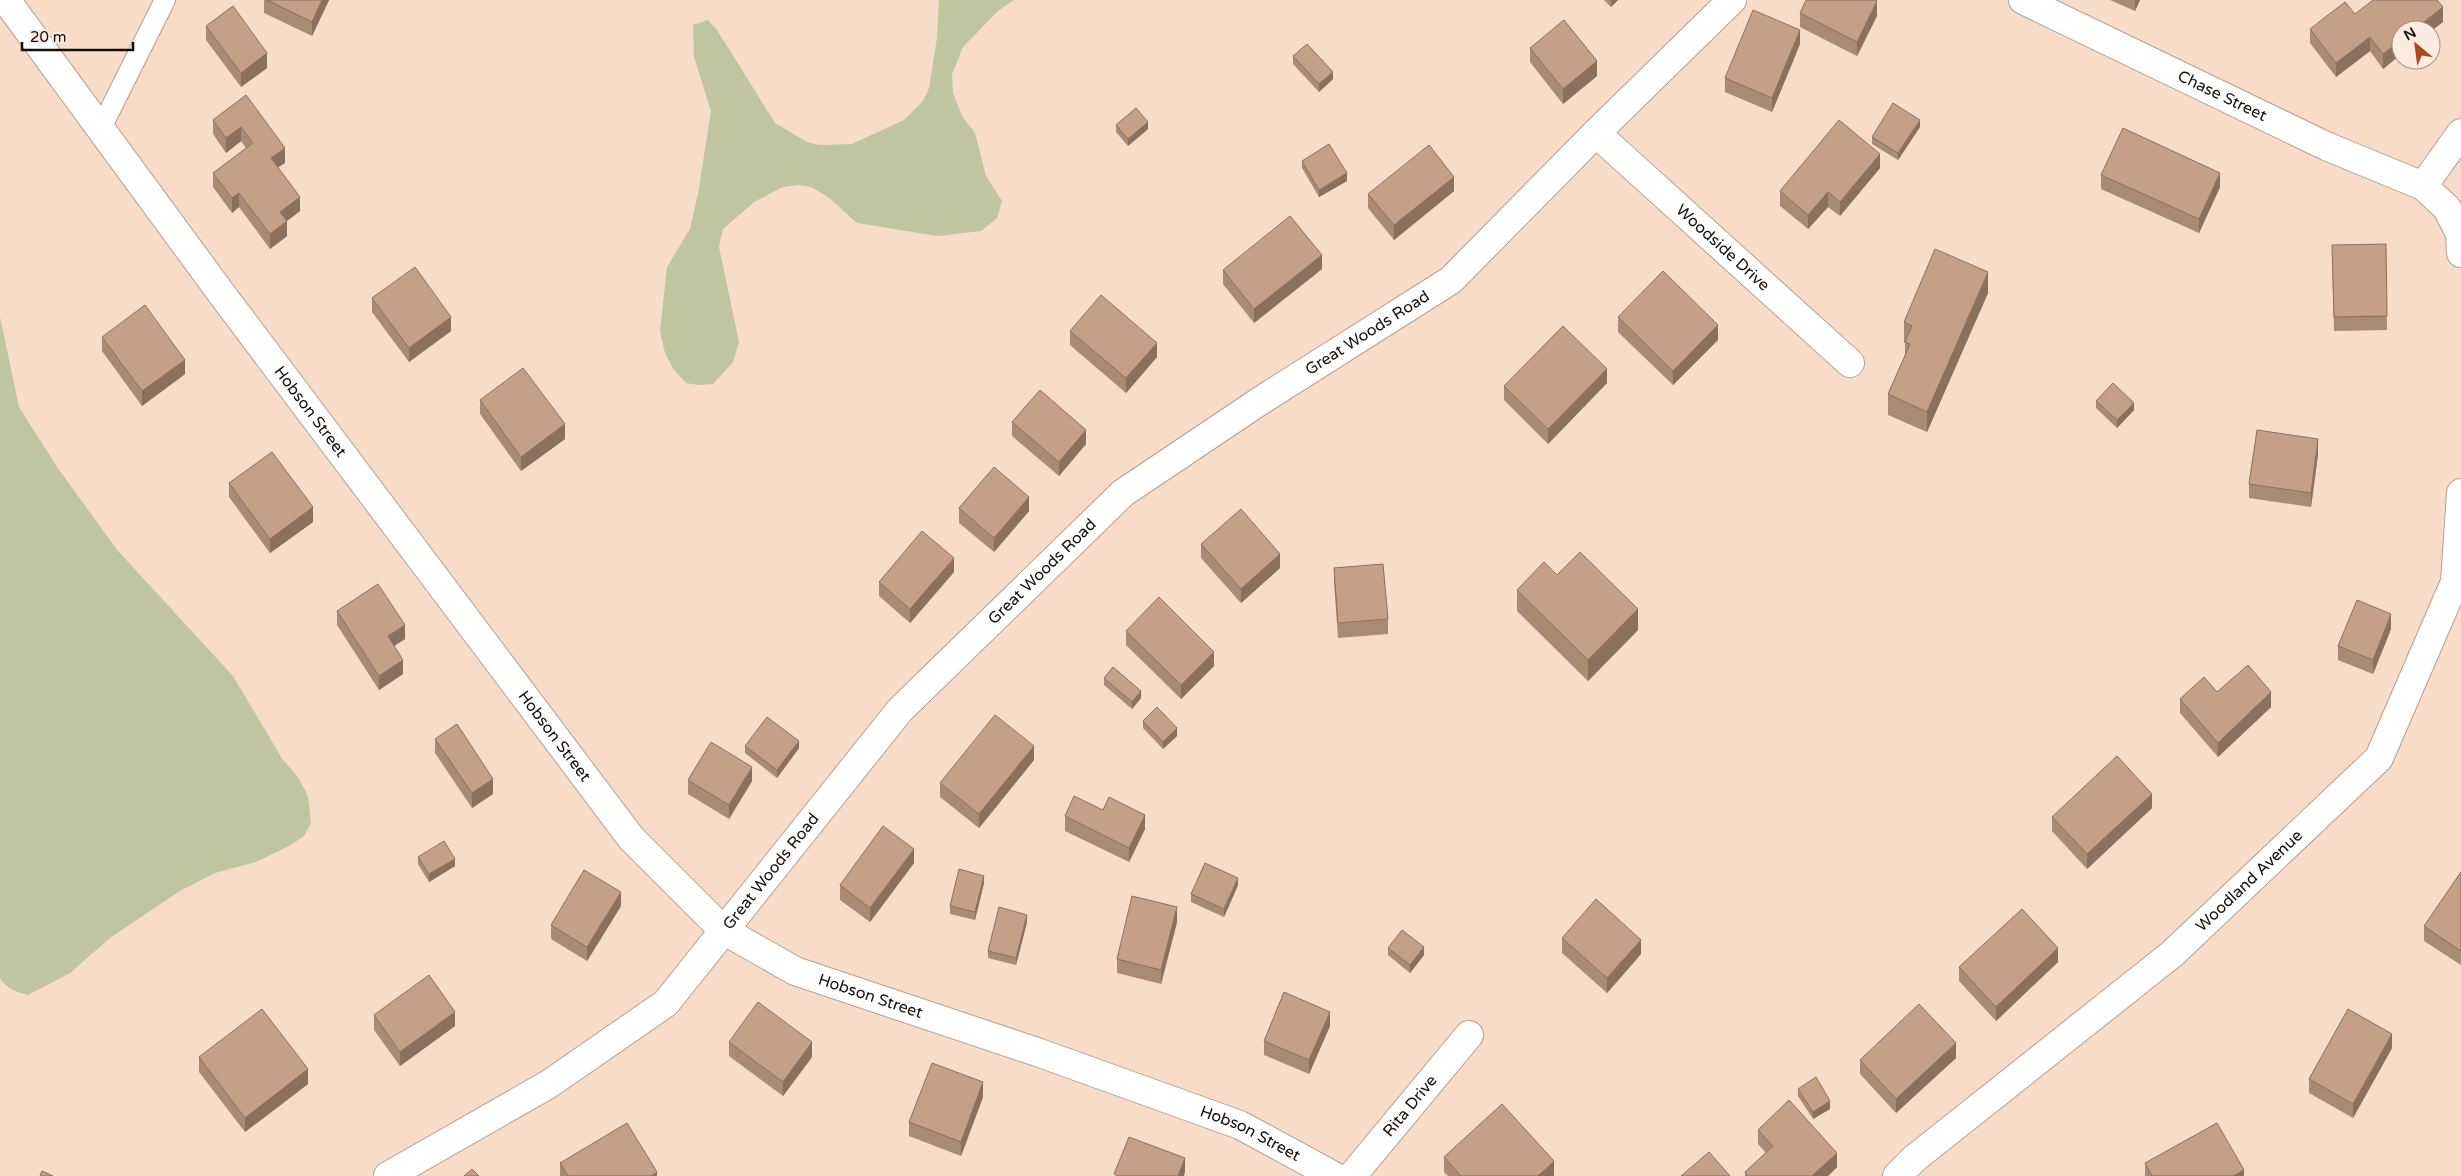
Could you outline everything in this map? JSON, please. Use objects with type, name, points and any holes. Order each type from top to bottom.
[{"type":"street","name":"Hobson Street","points":[[6,0],[100,130],[631,838],[722,930],[795,971],[1037,1052],[1240,1125],[1334,1176]]},
{"type":"street","name":"Great Woods Road","points":[[388,1176],[549,1084],[666,1003],[722,930],[900,710],[1123,493],[1260,401],[1451,280],[1596,133],[1732,0]]},
{"type":"street","name":"Chase Street","points":[[2023,0],[2326,146],[2423,186]]},
{"type":"street","name":"Woodside Drive","points":[[1596,133],[1850,362]]},
{"type":"street","points":[[2461,133],[2423,186],[2447,208],[2460,234],[2461,254]]},
{"type":"street","name":"Woodland Avenue","points":[[1897,1176],[1915,1158],[2172,954],[2379,758],[2455,582],[2461,493]]},
{"type":"street","name":"Rita Drive","points":[[1352,1176],[1469,1035]]},
{"type":"lane","points":[[100,130],[165,0]]},
{"type":"green space","points":[[939,0],[1014,0],[998,11],[963,47],[952,74],[953,93],[962,116],[975,133],[986,176],[1002,201],[997,218],[981,231],[938,236],[857,223],[828,197],[811,187],[798,185],[783,187],[754,202],[723,229],[719,247],[739,342],[733,362],[713,384],[698,385],[686,383],[674,370],[665,353],[660,331],[667,267],[690,229],[698,194],[711,111],[694,57],[693,25],[708,20],[717,30],[775,123],[807,142],[819,145],[852,144],[904,120],[923,101],[929,88],[937,38]]},
{"type":"green space","points":[[0,317],[19,407],[57,467],[118,551],[233,676],[283,760],[298,777],[308,796],[311,823],[304,836],[289,846],[256,862],[215,873],[180,891],[110,938],[70,973],[28,995],[12,989],[0,978]]},
{"type":"building","points":[[267,0],[322,0],[312,22]]},
{"type":"building","points":[[1806,0],[1877,1],[1857,42],[1800,13]]},
{"type":"building","points":[[2373,0],[2437,0],[2443,7],[2427,20],[2391,20],[2391,48],[2383,54],[2370,37],[2336,63],[2310,29],[2345,2],[2355,14]]},
{"type":"building","points":[[233,6],[267,53],[241,73],[206,26]]},
{"type":"building","points":[[1753,10],[1800,30],[1772,98],[1725,78]]},
{"type":"building","points":[[1564,20],[1597,61],[1563,89],[1530,48]]},
{"type":"building","points":[[1307,44],[1333,72],[1319,84],[1293,56]]},
{"type":"building","points":[[246,95],[285,148],[271,158],[300,197],[280,212],[287,221],[270,234],[239,193],[232,198],[213,173],[253,143],[241,127],[226,138],[213,120]]},
{"type":"building","points":[[1893,103],[1920,120],[1898,153],[1872,137]]},
{"type":"building","points":[[1136,108],[1148,122],[1128,139],[1116,125]]},
{"type":"building","points":[[1839,120],[1880,154],[1840,202],[1828,192],[1808,215],[1780,191]]},
{"type":"building","points":[[2123,128],[2220,173],[2199,219],[2101,175]]},
{"type":"building","points":[[1329,144],[1347,173],[1319,190],[1302,161]]},
{"type":"building","points":[[1429,145],[1454,177],[1394,225],[1368,194]]},
{"type":"building","points":[[1290,216],[1322,255],[1254,309],[1223,270]]},
{"type":"building","points":[[2386,244],[2387,316],[2334,317],[2332,245]]},
{"type":"building","points":[[1935,249],[1988,272],[1927,412],[1888,394],[1910,344],[1905,342],[1912,326],[1904,322]]},
{"type":"building","points":[[415,267],[451,317],[409,348],[372,298]]},
{"type":"building","points":[[1663,271],[1718,325],[1673,371],[1618,317]]},
{"type":"building","points":[[1101,295],[1157,343],[1126,378],[1070,331]]},
{"type":"building","points":[[145,305],[185,360],[142,391],[102,337]]},
{"type":"building","points":[[1563,326],[1607,369],[1548,429],[1504,386]]},
{"type":"building","points":[[523,368],[565,424],[521,457],[480,400]]},
{"type":"building","points":[[2113,383],[2134,403],[2117,420],[2096,401]]},
{"type":"building","points":[[1040,390],[1086,430],[1059,462],[1012,422]]},
{"type":"building","points":[[2257,430],[2318,439],[2311,493],[2249,484]]},
{"type":"building","points":[[272,452],[313,507],[270,539],[229,483]]},
{"type":"building","points":[[994,467],[1029,497],[994,538],[959,508]]},
{"type":"building","points":[[1241,509],[1280,554],[1241,589],[1201,544]]},
{"type":"building","points":[[922,531],[954,558],[910,609],[879,582]]},
{"type":"building","points":[[1580,552],[1638,609],[1588,660],[1517,590],[1544,562],[1557,575]]},
{"type":"building","points":[[1383,564],[1388,619],[1338,623],[1334,568]]},
{"type":"building","points":[[378,584],[405,625],[388,636],[403,660],[379,676],[337,611]]},
{"type":"building","points":[[1159,597],[1214,652],[1181,685],[1126,631]]},
{"type":"building","points":[[2357,600],[2391,614],[2373,660],[2338,646]]},
{"type":"building","points":[[2248,665],[2271,692],[2218,743],[2180,699],[2204,677],[2217,692]]},
{"type":"building","points":[[1113,667],[1141,691],[1132,702],[1104,678]]},
{"type":"building","points":[[1157,707],[1177,728],[1163,742],[1143,721]]},
{"type":"building","points":[[995,715],[1034,746],[979,814],[940,783]]},
{"type":"building","points":[[767,717],[799,741],[777,770],[745,746]]},
{"type":"building","points":[[457,724],[493,779],[472,793],[435,739]]},
{"type":"building","points":[[711,742],[752,767],[729,805],[688,780]]},
{"type":"building","points":[[2117,756],[2152,794],[2087,854],[2052,817]]},
{"type":"building","points":[[1074,796],[1103,810],[1109,797],[1145,815],[1129,848],[1065,816]]},
{"type":"building","points":[[883,826],[914,849],[870,908],[840,885]]},
{"type":"building","points":[[444,841],[455,859],[429,874],[418,857]]},
{"type":"building","points":[[1205,863],[1238,878],[1224,909],[1191,894]]},
{"type":"building","points":[[959,869],[984,876],[975,912],[950,906]]},
{"type":"building","points":[[584,870],[621,892],[587,947],[551,925]]},
{"type":"building","points":[[2461,872],[2461,951],[2424,926]]},
{"type":"building","points":[[1132,896],[1177,907],[1161,970],[1117,959]]},
{"type":"building","points":[[1596,899],[1641,940],[1607,978],[1562,938]]},
{"type":"building","points":[[999,907],[1027,915],[1016,958],[988,951]]},
{"type":"building","points":[[2022,909],[2058,948],[1996,1007],[1959,967]]},
{"type":"building","points":[[1402,930],[1424,947],[1410,965],[1388,948]]},
{"type":"building","points":[[429,975],[455,1012],[400,1052],[374,1015]]},
{"type":"building","points":[[1284,992],[1330,1012],[1309,1060],[1264,1041]]},
{"type":"building","points":[[758,1002],[812,1042],[783,1082],[729,1042]]},
{"type":"building","points":[[1919,1004],[1956,1043],[1896,1099],[1860,1060]]},
{"type":"building","points":[[262,1009],[308,1069],[245,1118],[199,1057]]},
{"type":"building","points":[[2348,1009],[2392,1034],[2353,1104],[2309,1079]]},
{"type":"building","points":[[932,1063],[983,1082],[961,1142],[909,1122]]},
{"type":"building","points":[[1816,1077],[1830,1101],[1813,1112],[1798,1089]]},
{"type":"building","points":[[1789,1100],[1837,1153],[1812,1176],[1748,1176],[1745,1172],[1773,1146],[1758,1130]]},
{"type":"building","points":[[1502,1104],[1554,1161],[1538,1176],[1461,1176],[1444,1157]]},
{"type":"building","points":[[627,1123],[657,1172],[651,1176],[568,1176],[560,1163]]},
{"type":"building","points":[[2217,1123],[2244,1170],[2233,1176],[2152,1176],[2145,1163]]},
{"type":"building","points":[[1129,1137],[1185,1158],[1178,1176],[1118,1176],[1114,1174]]},
{"type":"building","points":[[1709,1152],[1730,1176],[1681,1176]]},
{"type":"building","points":[[472,1169],[479,1176],[464,1176]]},
{"type":"building","points":[[42,1171],[53,1176],[40,1176]]}]
